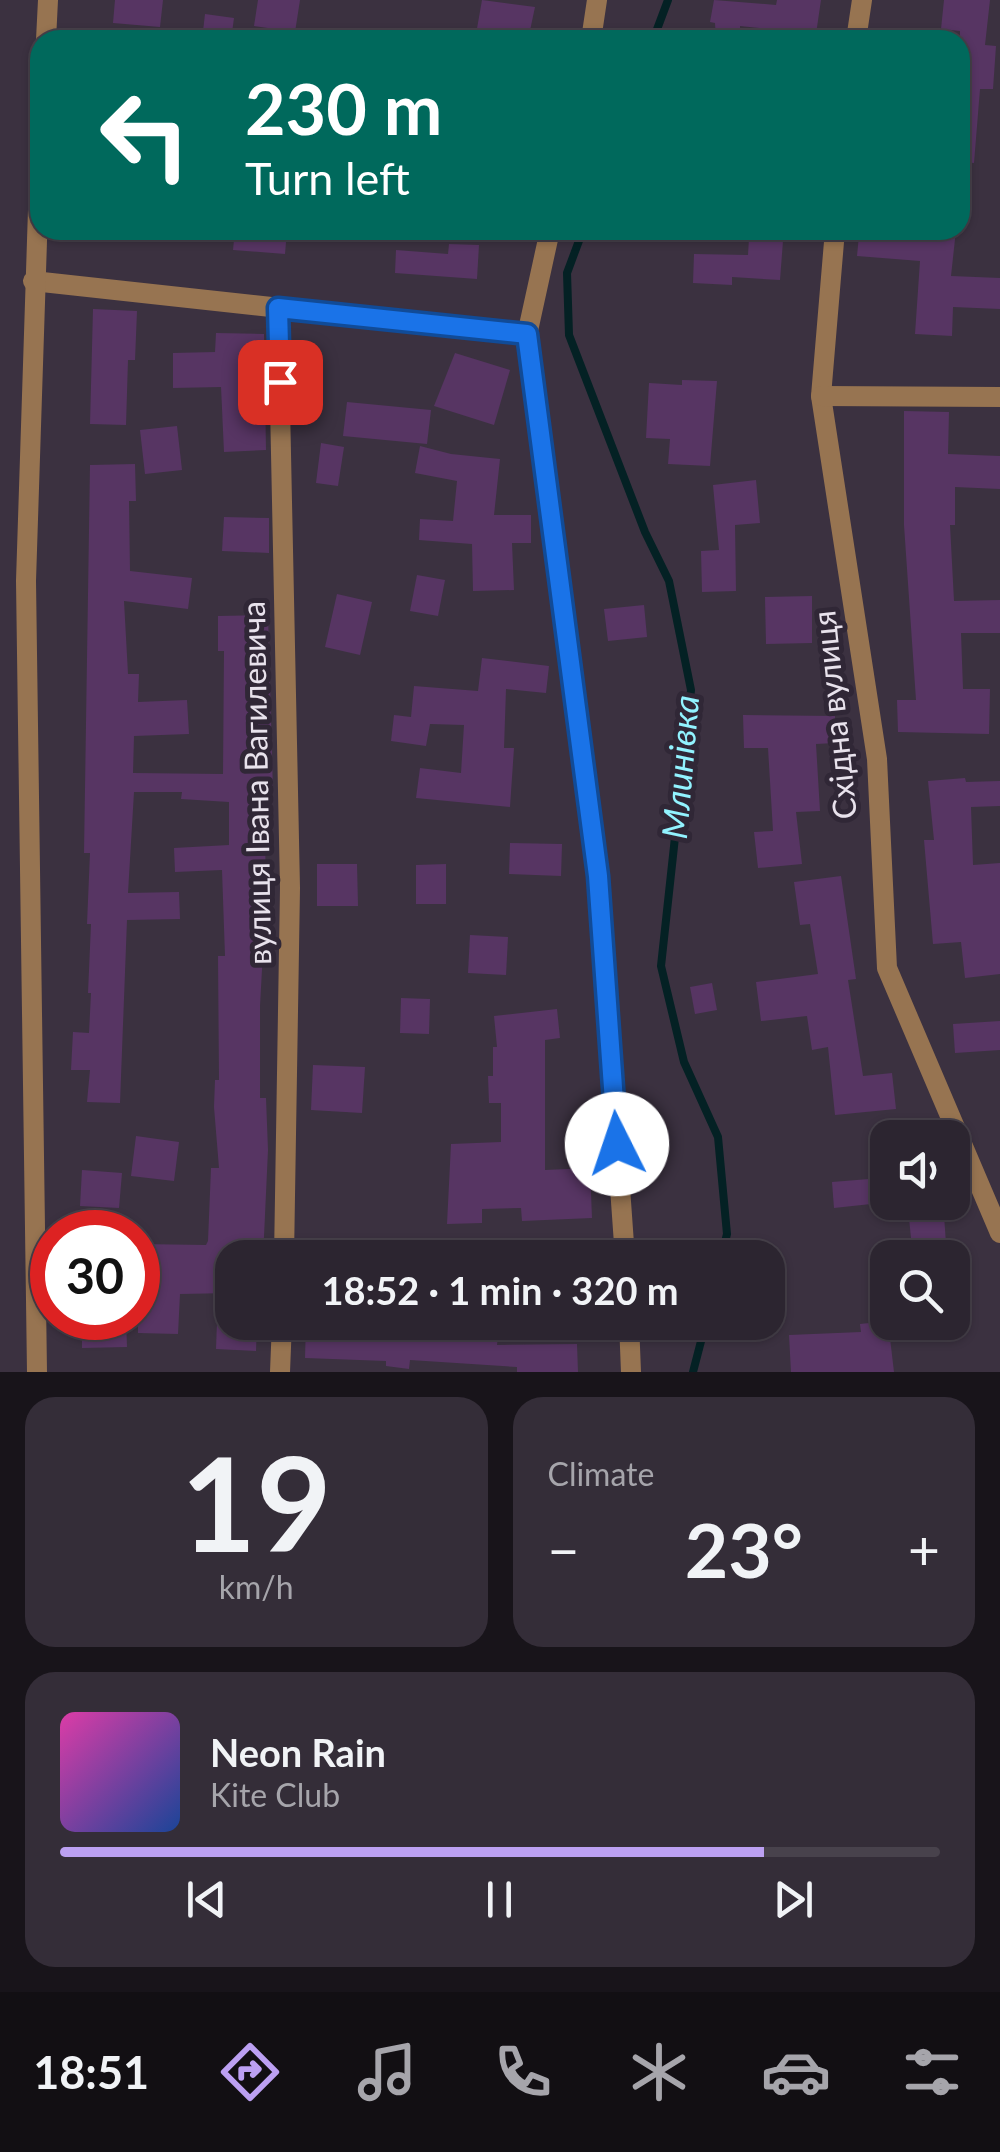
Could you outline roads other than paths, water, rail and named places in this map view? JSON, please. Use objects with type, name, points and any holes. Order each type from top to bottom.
[{"type":"street","points":[[46,30],[48,0]]},
{"type":"street","points":[[592,30],[597,0]]},
{"type":"street","points":[[858,30],[862,0]]},
{"type":"street","points":[[35,240],[26,581],[37,1372]]},
{"type":"street","points":[[548,240],[527,334],[598,876],[624,1240]]},
{"type":"street","name":"Східна вулиця","points":[[834,240],[822,396],[876,759],[887,968],[1000,1233]]},
{"type":"street","points":[[33,281],[527,334]]},
{"type":"street","name":"вулиця Івана Вагилевича","points":[[278,308],[290,888],[284,1240]]},
{"type":"street","points":[[822,396],[1000,396]]},
{"type":"street","points":[[280,1372],[281,1340]]},
{"type":"street","points":[[629,1340],[630,1372]]},
{"type":"waterway","name":"Млинівка","points":[[657,30],[668,0]]},
{"type":"waterway","name":"Млинівка","points":[[579,240],[567,273],[569,335],[645,532],[669,581],[691,690],[661,966],[684,1062],[718,1137],[726,1240]]},
{"type":"waterway","name":"Млинівка","points":[[693,1372],[701,1340]]}]
